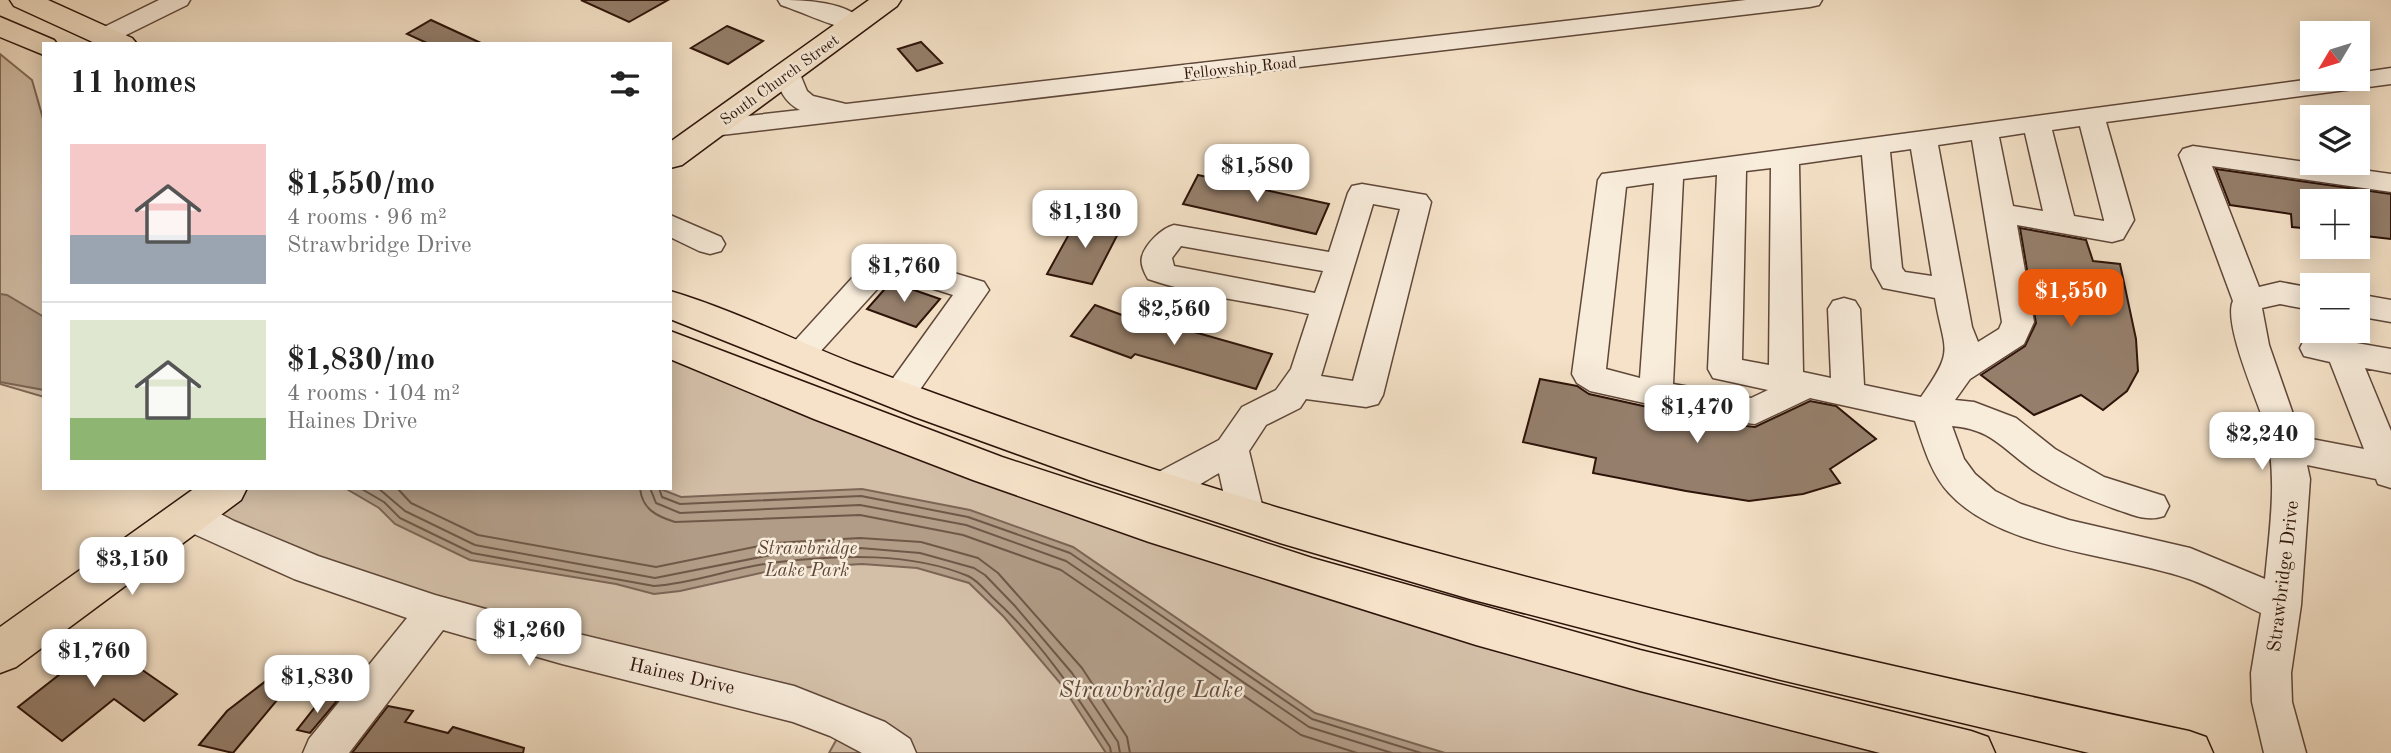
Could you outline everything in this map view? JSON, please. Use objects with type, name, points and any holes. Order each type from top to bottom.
[{"type":"main road","points":[[24,0],[114,40]]},
{"type":"main road","name":"South Church Street","points":[[672,157],[887,0]]},
{"type":"main road","points":[[0,26],[42,45]]},
{"type":"main road","name":"Fellowship Road","points":[[672,131],[713,128]]},
{"type":"main road","points":[[672,305],[898,395],[1162,486],[1366,551],[1781,660],[2189,753]]},
{"type":"main road","points":[[672,345],[847,416],[1051,491],[1300,572],[1614,662],[1971,753]]},
{"type":"main road","points":[[0,653],[223,490]]},
{"type":"street","points":[[114,40],[178,0]]},
{"type":"street","points":[[790,0],[840,17],[854,25]]},
{"type":"street","name":"Fellowship Road","points":[[713,128],[1810,0]]},
{"type":"street","points":[[788,73],[792,91],[797,98],[808,104],[849,113]]},
{"type":"street","points":[[1797,384],[1755,411],[1721,407],[1602,382],[1589,374],[1612,180],[2391,76]]},
{"type":"street","name":"Strawbridge Drive","points":[[2171,106],[2193,155],[2249,301],[2246,307],[2253,345],[2287,448],[2292,479],[2292,507],[2282,605],[2271,673],[2272,702],[2285,753]]},
{"type":"street","points":[[2000,213],[2112,232],[2119,220],[2091,116]]},
{"type":"street","points":[[1958,370],[2013,335],[2018,322],[1983,131]]},
{"type":"street","points":[[1923,139],[1955,327],[1964,345],[1958,370],[1929,411]]},
{"type":"street","points":[[1875,145],[1887,268],[1894,281],[1948,289]]},
{"type":"street","points":[[2193,155],[2391,183]]},
{"type":"street","points":[[1785,157],[1797,384]]},
{"type":"street","points":[[1721,407],[1725,369],[1732,164]]},
{"type":"street","points":[[1656,393],[1669,172]]},
{"type":"street","points":[[1162,486],[1231,450],[1254,416],[1288,399],[1307,372],[1362,192],[1416,202],[1366,395],[1298,385]]},
{"type":"street","points":[[672,226],[710,244]]},
{"type":"street","points":[[1327,307],[1245,289],[1180,279],[1159,272],[1157,257],[1174,234],[1340,264]]},
{"type":"street","points":[[797,356],[884,262],[973,290],[898,395]]},
{"type":"street","points":[[2249,301],[2280,293],[2300,297]]},
{"type":"street","points":[[2370,307],[2391,311]]},
{"type":"street","points":[[1844,309],[1848,393]]},
{"type":"street","points":[[2390,470],[2329,350],[2391,361]]},
{"type":"street","points":[[1725,369],[1929,411],[1974,415],[2004,427],[2043,459],[2092,487],[2151,506]]},
{"type":"street","points":[[1929,411],[1948,461],[1960,481],[1980,500],[2032,524],[2193,565],[2282,605]]},
{"type":"street","points":[[2287,448],[2390,470]]},
{"type":"street","points":[[1231,450],[1246,513]]},
{"type":"street","name":"Haines Drive","points":[[184,519],[200,520],[221,532],[307,568],[435,611],[562,647],[794,704],[870,735],[895,753]]},
{"type":"street","points":[[324,753],[435,611]]},
{"type":"lane","points":[[2037,124],[2061,223]]},
{"type":"green space","points":[[0,54],[32,80],[42,115],[42,396],[0,384]]},
{"type":"green space","name":"Strawbridge Lake Park","points":[[672,352],[1064,496],[1971,753],[829,753],[845,724],[184,519],[222,490],[672,490]]},
{"type":"water","points":[[0,294],[7,295],[42,316],[42,390],[0,382]]},
{"type":"water","name":"Strawbridge Lake","points":[[862,489],[970,510],[1073,547],[1315,713],[1445,753],[1106,753],[1061,684],[1004,617],[969,583],[917,568],[862,564],[779,569],[680,591],[654,594],[616,584],[470,560],[395,524],[379,508],[348,490],[663,490],[681,497]]},
{"type":"building","points":[[581,0],[668,0],[629,22]]},
{"type":"building","points":[[431,20],[479,42],[425,42],[407,34]]},
{"type":"building","points":[[727,26],[763,41],[728,64],[691,48]]},
{"type":"building","points":[[921,42],[942,63],[917,71],[898,49]]},
{"type":"building","points":[[2216,169],[2356,189],[2300,189],[2300,228],[2292,227],[2291,214],[2230,205]]},
{"type":"building","points":[[1198,175],[1329,204],[1316,234],[1183,204]]},
{"type":"building","points":[[2370,191],[2391,194],[2391,239],[2370,237]]},
{"type":"building","points":[[1079,216],[1123,224],[1092,284],[1047,274]]},
{"type":"building","points":[[2020,228],[2086,240],[2093,261],[2120,264],[2136,339],[2138,371],[2127,391],[2103,410],[2081,395],[2034,415],[1981,375],[2025,346],[2036,323]]},
{"type":"building","points":[[891,282],[940,299],[916,327],[867,309]]},
{"type":"building","points":[[1095,305],[1176,335],[1180,328],[1272,354],[1256,389],[1135,354],[1131,358],[1071,336]]},
{"type":"building","points":[[1540,379],[1577,386],[1589,394],[1720,423],[1755,427],[1810,401],[1836,406],[1876,439],[1830,469],[1840,483],[1803,494],[1749,501],[1686,491],[1593,473],[1596,458],[1523,442]]},
{"type":"building","points":[[89,633],[177,694],[144,721],[114,699],[62,741],[18,707],[69,667],[56,658]]},
{"type":"building","points":[[293,660],[298,664],[274,696],[278,699],[233,753],[199,745],[227,711]]},
{"type":"building","points":[[323,697],[337,701],[310,733],[297,730]]},
{"type":"building","points":[[388,706],[413,711],[405,722],[448,733],[453,727],[524,748],[523,753],[352,753]]}]
